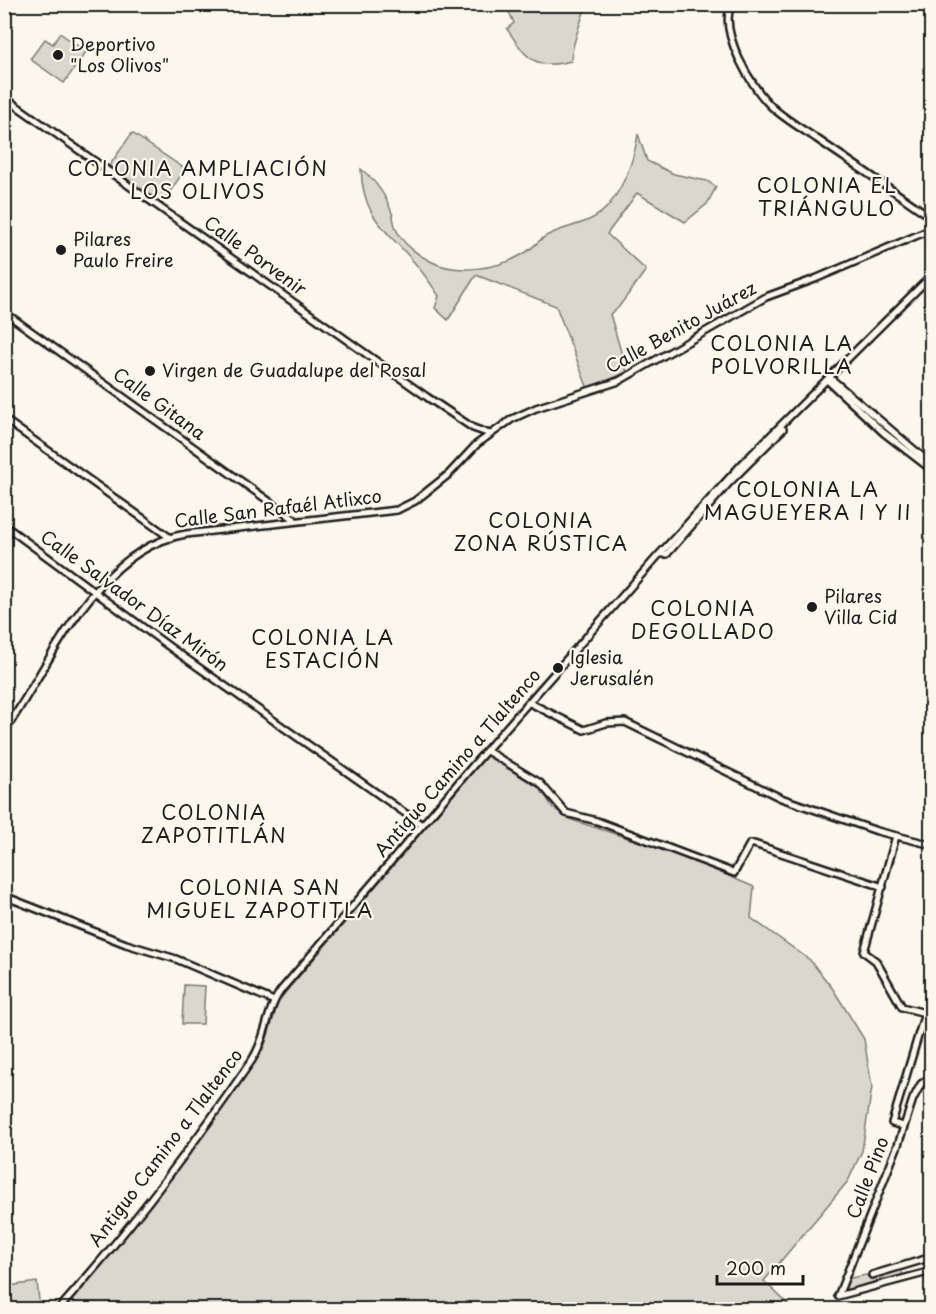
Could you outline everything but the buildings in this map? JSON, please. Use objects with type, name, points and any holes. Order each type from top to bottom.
[{"type":"street","points":[[732,4],[728,15],[731,42],[765,99],[795,124],[932,218]]},
{"type":"street","name":"Calle Porvenir","points":[[4,97],[422,393],[473,428],[491,434]]},
{"type":"street","name":"Calle Benito Juárez","points":[[456,467],[472,449],[491,434],[527,412],[588,393],[626,378],[766,297],[815,279],[932,229]]},
{"type":"street","points":[[829,378],[932,275]]},
{"type":"street","name":"Calle Gitana","points":[[4,312],[296,520]]},
{"type":"street","points":[[829,378],[932,465]]},
{"type":"street","points":[[829,378],[884,434],[932,470]]},
{"type":"street","name":"Antiguo Camino a Tlaltenco","points":[[58,1310],[118,1239],[242,1075],[265,1036],[274,1001],[422,825],[531,705],[660,554],[667,554],[829,378]]},
{"type":"street","points":[[4,418],[169,537]]},
{"type":"street","name":"Calle San Rafaél Atlixco","points":[[4,732],[64,636],[97,592],[135,554],[169,537],[296,520],[397,510],[416,501],[456,467]]},
{"type":"street","name":"Calle Salvador Díaz Mirón","points":[[4,525],[422,825]]},
{"type":"street","points":[[531,705],[584,730],[597,724],[625,722],[781,798],[896,836],[932,845]]},
{"type":"street","points":[[487,751],[540,783],[566,813],[592,820],[734,873],[750,844],[781,852],[883,887]]},
{"type":"street","points":[[896,836],[864,951],[876,961],[902,1007],[925,1013],[892,1124],[903,1126]]},
{"type":"street","points":[[4,896],[126,944],[176,960],[274,1001]]},
{"type":"street","name":"Calle Pino","points":[[904,1278],[838,1296],[898,1145],[917,1090],[932,1076]]},
{"type":"street","points":[[872,1275],[932,1257]]},
{"type":"street","points":[[907,1264],[904,1278],[932,1271]]},
{"type":"street","points":[[4,1282],[9,1310]]},
{"type":"shaded area","points":[[506,5],[586,5],[571,61],[558,64],[540,63],[526,54],[507,29],[514,23]]},
{"type":"shaded area","name":"Deportivo \"Los Olivos\"","points":[[60,33],[86,52],[64,83],[30,59],[45,39],[53,44]]},
{"type":"shaded area","points":[[132,133],[185,169],[162,204],[109,166]]},
{"type":"shaded area","points":[[638,134],[647,161],[674,174],[707,181],[716,187],[707,204],[685,222],[637,193],[607,234],[646,270],[618,308],[610,314],[627,372],[588,389],[556,306],[476,275],[448,320],[435,308],[439,296],[427,278],[377,221],[366,199],[363,186],[361,169],[375,183],[390,207],[400,236],[421,256],[452,268],[490,266],[513,259],[527,252],[548,235],[588,220],[602,212],[615,197],[624,180]]},
{"type":"shaded area","points":[[487,755],[541,789],[553,808],[572,820],[680,855],[754,887],[751,918],[810,960],[833,989],[864,1039],[872,1087],[862,1151],[848,1181],[764,1281],[793,1309],[58,1310],[106,1258],[213,1120],[265,1045],[279,1000]]},
{"type":"shaded area","points":[[184,985],[205,986],[203,1024],[182,1024]]},
{"type":"shaded area","points":[[899,1269],[902,1271],[902,1276],[839,1295],[846,1279],[866,1275],[870,1278]]},
{"type":"shaded area","points":[[37,1282],[40,1309],[12,1309],[9,1286]]},
{"type":"place","name":"Deportivo \"Los Olivos\"","points":[[58,55]]},
{"type":"place","name":"Pilares Paulo Freire","points":[[61,250]]},
{"type":"place","name":"Virgen de Guadalupe del Rosal","points":[[150,371]]},
{"type":"place","name":"Pilares Villa Cid","points":[[812,607]]},
{"type":"place","name":"Iglesia Jerusalén","points":[[558,668]]},
{"type":"district","name":"COLONIA AMPLIACIÓN LOS OLIVOS","points":[[198,180]]},
{"type":"district","name":"COLONIA EL TRIÁNGULO","points":[[827,198]]},
{"type":"district","name":"COLONIA LA POLVORILLA","points":[[782,356]]},
{"type":"district","name":"COLONIA LA MAGUEYERA I Y II","points":[[808,502]]},
{"type":"district","name":"COLONIA ZONA RÚSTICA","points":[[541,532]]},
{"type":"district","name":"COLONIA DEGOLLADO","points":[[703,620]]},
{"type":"district","name":"COLONIA LA ESTACIÓN","points":[[323,650]]},
{"type":"district","name":"COLONIA ZAPOTITLÁN","points":[[214,824]]},
{"type":"district","name":"COLONIA SAN MIGUEL ZAPOTITLA","points":[[260,900]]}]
